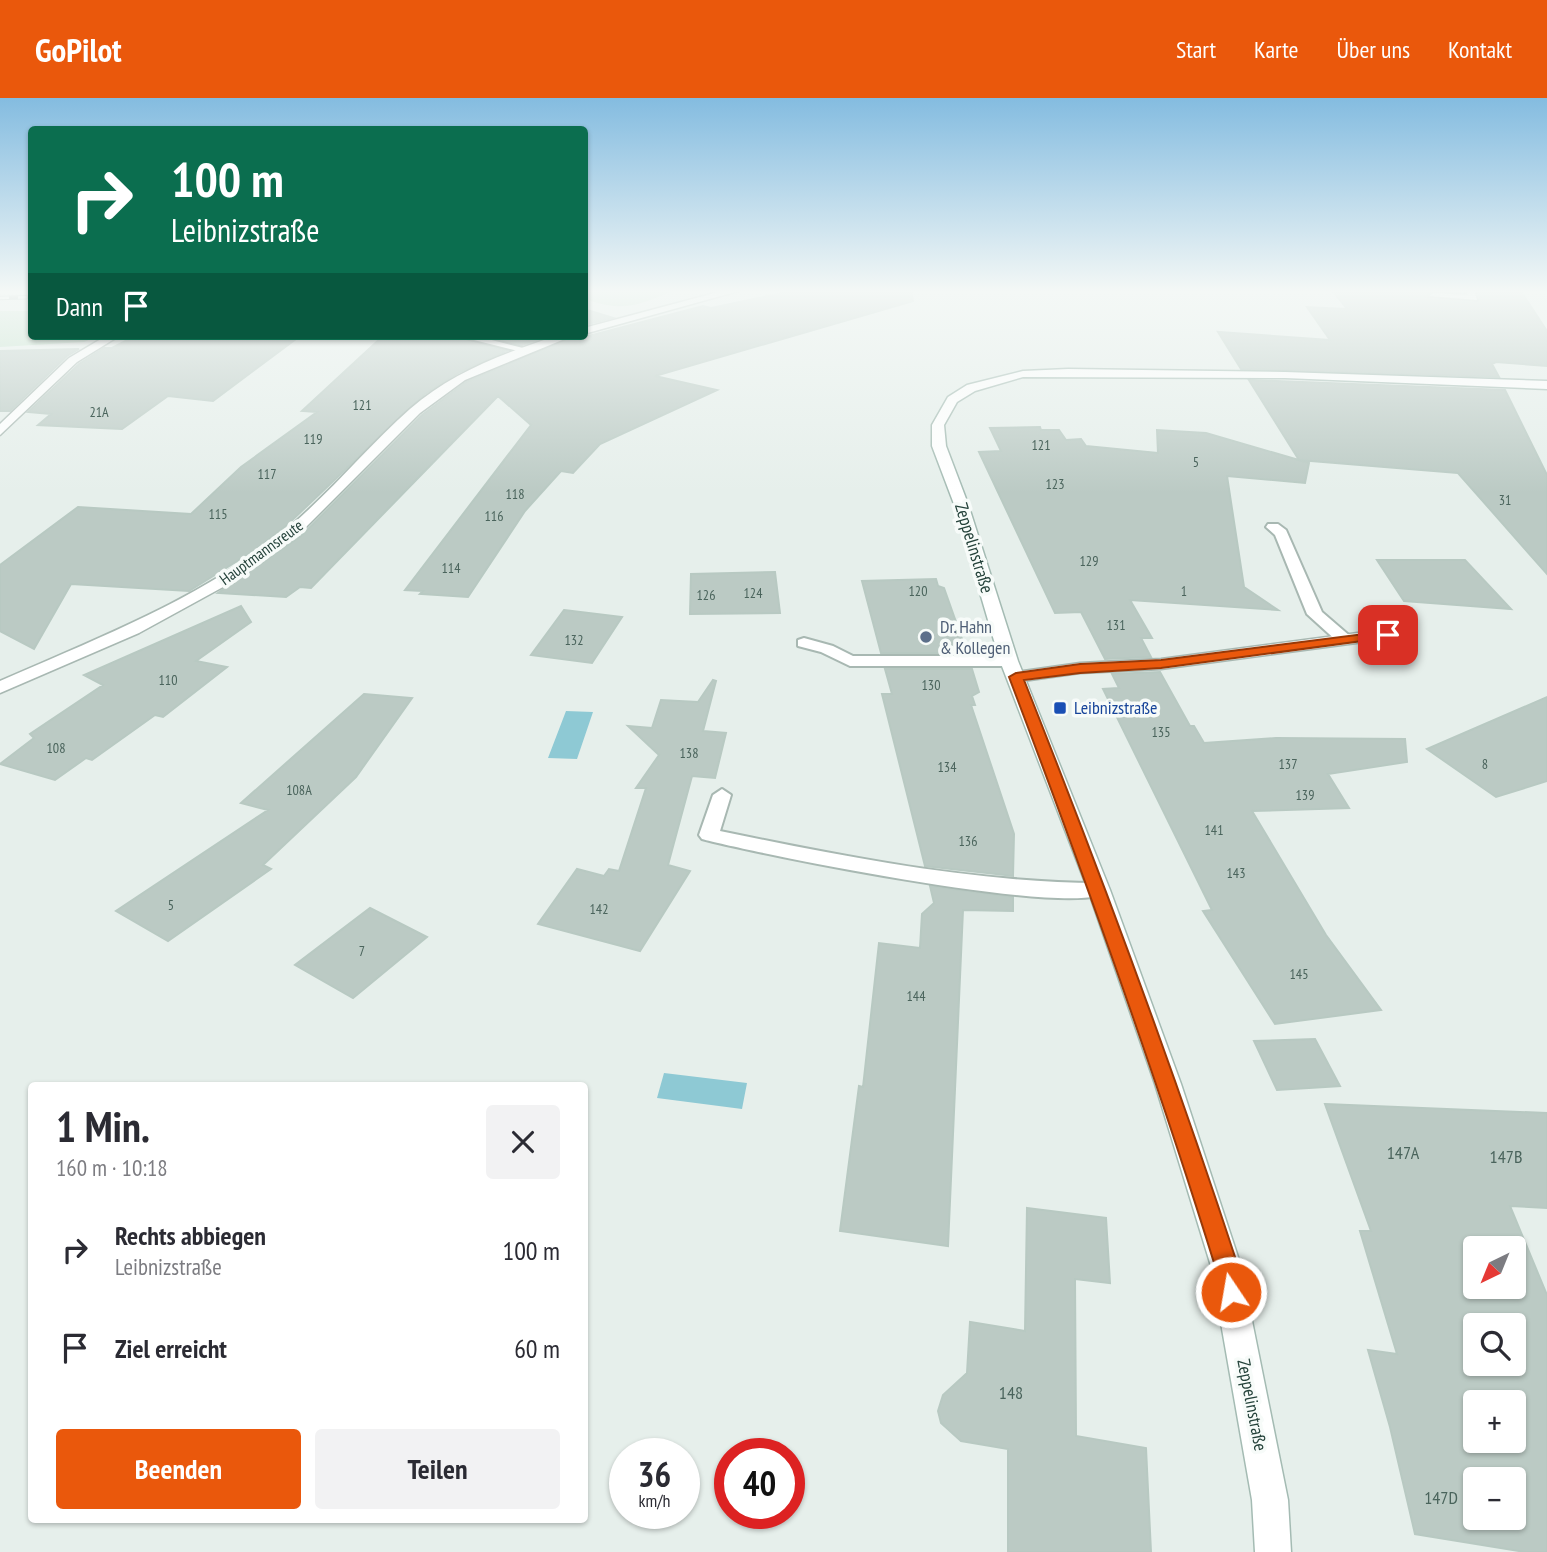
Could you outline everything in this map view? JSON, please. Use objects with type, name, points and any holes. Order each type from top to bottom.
[{"type":"street","points":[[0,431],[77,358]]},
{"type":"street","name":"Hauptmannsreute","points":[[0,688],[133,629],[217,584],[294,531],[415,410],[461,378],[508,358]]},
{"type":"street","name":"Zeppelinstraße","points":[[1273,1552],[1270,1500],[1226,1266],[1168,1084],[1099,890],[1012,669],[961,504],[939,446],[938,425],[952,400],[971,388],[1023,374],[1068,372],[1285,375],[1547,385]]},
{"type":"street","points":[[1012,669],[1161,664],[1388,635]]},
{"type":"lane","points":[[1272,527],[1281,533],[1315,614],[1345,640]]},
{"type":"lane","points":[[804,643],[827,649],[850,661],[1012,669]]},
{"type":"lane","points":[[722,795],[709,835],[882,871],[1048,892],[1099,890]]},
{"type":"water","points":[[566,711],[593,712],[577,759],[548,758]]},
{"type":"water","points":[[664,1073],[747,1083],[742,1109],[657,1098]]},
{"type":"building","points":[[0,358],[65,358],[10,411],[0,411]]},
{"type":"building","points":[[89,358],[271,358],[213,401],[168,396],[122,429],[38,425],[51,414],[28,412]]},
{"type":"building","points":[[359,358],[492,358],[460,372],[425,394],[287,525],[255,550],[189,591],[71,584],[34,649],[0,631],[0,565],[78,507],[191,514],[241,467],[317,412],[302,411]]},
{"type":"building","points":[[523,358],[717,358],[655,376],[717,390],[600,444],[573,473],[561,471],[525,511],[468,597],[420,594],[423,591],[405,590],[531,425],[498,396],[311,588],[300,587],[286,597],[218,593],[301,536],[422,415],[466,382]]},
{"type":"building","points":[[1234,358],[1547,358],[1547,366],[1496,362],[1492,364],[1499,377],[1241,369]]},
{"type":"building","points":[[1249,380],[1505,390],[1547,475],[1547,574],[1458,473],[1299,460]]},
{"type":"building","points":[[1040,427],[1041,430],[1059,430],[1066,440],[1081,439],[1086,446],[1158,453],[1157,430],[1206,433],[1309,463],[1305,483],[1227,476],[1244,587],[1278,610],[1130,600],[1152,638],[1141,638],[1151,657],[1105,659],[1081,612],[1055,613],[979,452],[1001,451],[990,428]]},
{"type":"building","points":[[1377,560],[1465,560],[1511,609],[1404,601]]},
{"type":"building","points":[[775,572],[780,613],[690,614],[691,574]]},
{"type":"building","points":[[936,579],[938,586],[944,588],[967,653],[881,653],[862,581]]},
{"type":"building","points":[[241,606],[251,622],[196,661],[227,667],[163,717],[155,715],[92,760],[86,758],[55,780],[0,764],[34,738],[30,734],[103,685],[84,675]]},
{"type":"building","points":[[564,610],[622,617],[592,663],[531,655]]},
{"type":"building","points":[[885,669],[972,669],[979,692],[972,696],[975,705],[971,705],[1014,834],[1013,876],[925,866],[882,694],[892,694]]},
{"type":"building","points":[[1160,672],[1190,726],[1194,726],[1204,743],[1276,738],[1405,739],[1407,762],[1328,774],[1349,808],[1252,811],[1326,935],[1381,1010],[1275,1024],[1203,911],[1212,910],[1103,689],[1119,688],[1112,674]]},
{"type":"building","points":[[713,680],[716,681],[703,731],[726,733],[715,778],[692,776],[668,865],[690,871],[640,951],[538,924],[577,869],[604,876],[609,869],[619,871],[646,788],[636,788],[659,755],[628,726],[652,728],[661,700],[698,702]]},
{"type":"building","points":[[364,694],[412,698],[356,777],[263,865],[271,869],[168,941],[116,911],[268,810],[241,803]]},
{"type":"building","points":[[1547,697],[1547,781],[1496,797],[1427,749]]},
{"type":"building","points":[[930,886],[1013,897],[1013,911],[963,910],[948,1246],[840,1231],[859,1086],[863,1087],[879,943],[920,948],[922,914],[934,903]]},
{"type":"building","points":[[370,908],[427,937],[353,998],[295,965]]},
{"type":"building","points":[[1315,1039],[1340,1086],[1277,1090],[1254,1041]]},
{"type":"building","points":[[1325,1104],[1547,1113],[1547,1208],[1510,1206],[1522,1236],[1463,1236],[1463,1299],[1526,1299],[1526,1244],[1547,1295],[1547,1552],[1525,1552],[1415,1534],[1390,1427],[1368,1350],[1397,1354],[1360,1231],[1371,1231]]},
{"type":"building","points":[[1027,1208],[1106,1218],[1110,1283],[1075,1279],[1076,1436],[1146,1448],[1151,1552],[1008,1552],[1008,1449],[961,1441],[941,1423],[938,1411],[943,1395],[967,1373],[970,1322],[1025,1331]]},
{"type":"place","name":"Dr. Hahn & Kollegen","points":[[926,637]]},
{"type":"place","name":"Leibnizstraße","points":[[1060,708]]},
{"type":"route","points":[[1231,1292],[1226,1266],[1168,1084],[1099,890],[1016,677],[1080,668],[1161,664],[1388,635]]}]
